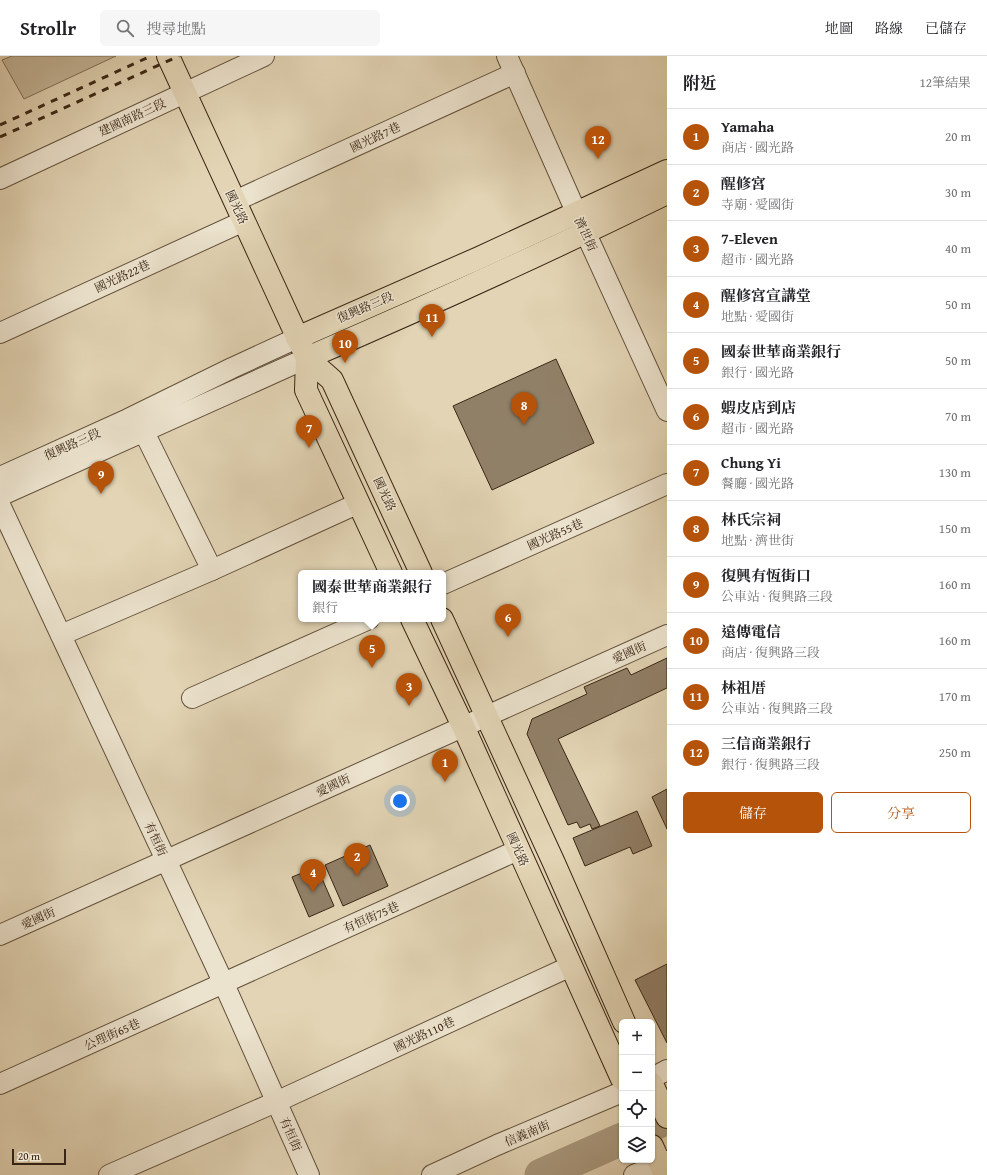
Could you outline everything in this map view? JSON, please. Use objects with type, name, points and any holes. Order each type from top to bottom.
[{"type":"main road","name":"國光路","points":[[168,56],[306,358],[306,390],[390,570]]},
{"type":"main road","name":"復興路三段","points":[[306,358],[468,287],[581,223],[667,171]]},
{"type":"main road","name":"復興路三段","points":[[297,338],[479,258],[667,193]]},
{"type":"main road","name":"國光路","points":[[306,358],[332,380],[420,570]]},
{"type":"main road","name":"國光路","points":[[413,622],[619,1072]]},
{"type":"main road","points":[[443,622],[554,863],[623,1019]]},
{"type":"main road","points":[[655,1088],[667,1117]]},
{"type":"street","name":"建國南路三段","points":[[0,178],[264,56]]},
{"type":"street","name":"國光路7巷","points":[[235,201],[511,65]]},
{"type":"street","name":"濟世街","points":[[511,65],[667,411]]},
{"type":"street","name":"國光路22巷","points":[[0,333],[244,221]]},
{"type":"street","name":"復興路三段","points":[[0,477],[128,419],[297,338]]},
{"type":"street","name":"復興路三段","points":[[0,496],[306,358]]},
{"type":"street","points":[[144,432],[212,570]]},
{"type":"street","name":"國光路55巷","points":[[446,583],[667,484]]},
{"type":"street","points":[[60,635],[212,570],[359,503]]},
{"type":"street","name":"有恒街","points":[[0,505],[224,984],[309,1175]]},
{"type":"street","points":[[192,698],[362,622]]},
{"type":"street","name":"愛國街","points":[[0,935],[667,635]]},
{"type":"street","name":"有恒街75巷","points":[[224,984],[518,850]]},
{"type":"street","name":"國光路110巷","points":[[109,1175],[276,1102],[571,966]]},
{"type":"street","name":"公理街65巷","points":[[0,1084],[224,984]]},
{"type":"street","points":[[655,1085],[667,1070]]},
{"type":"street","name":"信義南街","points":[[432,1175],[497,1145],[619,1093]]},
{"type":"street","points":[[634,1175],[661,1162]]},
{"type":"shaded area","points":[[12,56],[116,56],[24,99],[2,60]]},
{"type":"building","points":[[556,359],[594,443],[492,490],[453,406]]},
{"type":"building","points":[[667,658],[667,688],[558,739],[600,826],[592,829],[590,824],[580,828],[577,822],[568,825],[527,734],[532,719],[587,694],[584,687],[627,668],[631,675]]},
{"type":"building","points":[[667,789],[667,829],[652,797]]},
{"type":"building","points":[[637,811],[652,846],[633,854],[630,847],[585,866],[573,838]]},
{"type":"building","points":[[370,845],[388,886],[343,906],[325,865]]},
{"type":"building","points":[[317,867],[334,906],[309,917],[292,877]]},
{"type":"building","points":[[667,964],[667,1043],[655,1019],[635,980]]},
{"type":"waterway","points":[[655,1124],[667,1118]]},
{"type":"waterway","points":[[541,1175],[619,1140]]},
{"type":"railway","points":[[0,125],[151,56]]},
{"type":"railway","points":[[0,137],[179,56]]},
{"type":"place","name":"三信商業銀行","points":[[598,159]]},
{"type":"place","name":"林祖厝","points":[[432,337]]},
{"type":"place","name":"遠傳電信","points":[[345,363]]},
{"type":"place","name":"林氏宗祠","points":[[524,425]]},
{"type":"place","name":"Chung Yi","points":[[309,448]]},
{"type":"place","name":"復興有恆街口","points":[[101,494]]},
{"type":"place","name":"蝦皮店到店","points":[[508,637]]},
{"type":"place","name":"國泰世華商業銀行","points":[[372,668]]},
{"type":"place","name":"7-Eleven","points":[[409,706]]},
{"type":"place","name":"Yamaha","points":[[445,782]]},
{"type":"place","name":"醒修宮","points":[[357,876]]},
{"type":"place","name":"醒修宮宣講堂","points":[[313,892]]}]
